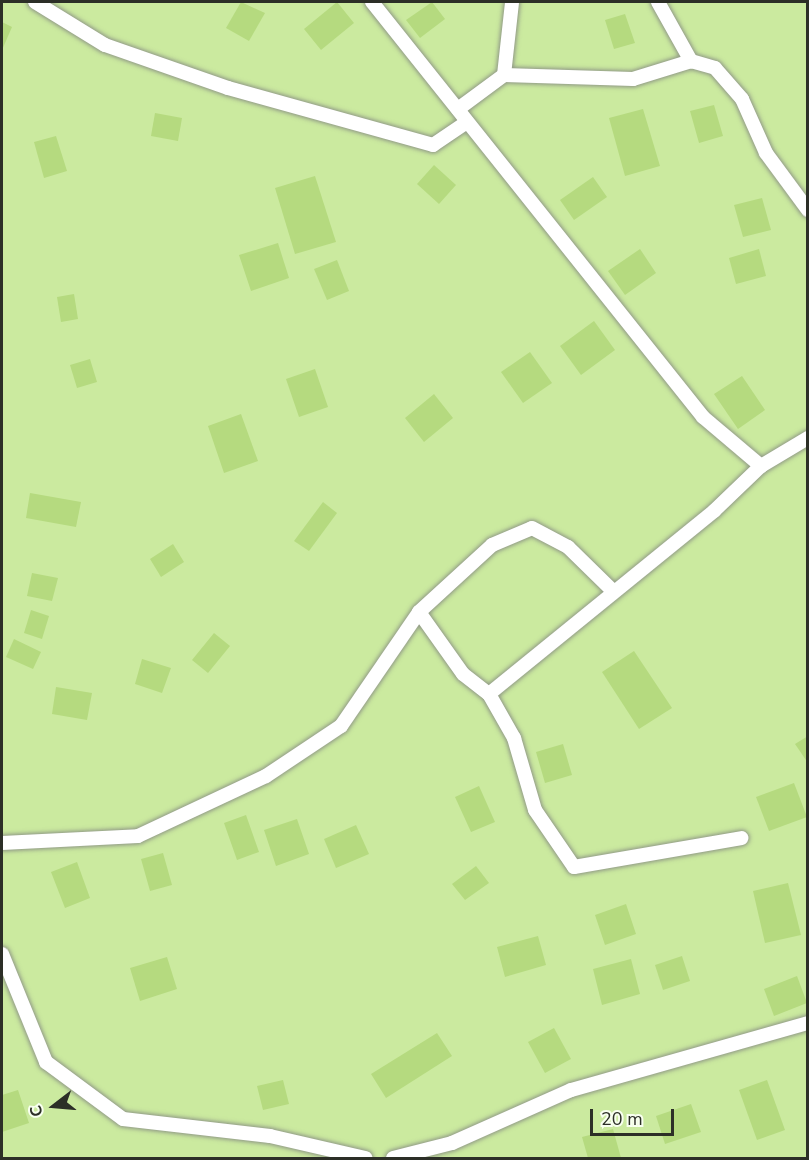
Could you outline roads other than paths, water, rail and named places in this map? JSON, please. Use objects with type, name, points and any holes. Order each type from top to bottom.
[{"type":"lane","points":[[35,2],[105,45],[228,88],[398,136],[433,145],[467,122]]},
{"type":"lane","points":[[372,2],[703,417],[761,466]]},
{"type":"lane","points":[[504,75],[512,2]]},
{"type":"lane","points":[[658,2],[691,61]]},
{"type":"lane","points":[[458,109],[504,75],[633,78],[691,61],[715,68],[742,99],[766,153],[807,210]]},
{"type":"lane","points":[[489,694],[615,592],[761,466],[807,438]]},
{"type":"lane","points":[[2,843],[138,836],[266,776],[340,726],[419,612],[492,545],[532,528],[568,548],[615,592]]},
{"type":"lane","points":[[419,612],[463,674],[489,694],[514,738],[535,810],[574,867],[742,838]]},
{"type":"lane","points":[[2,954],[46,1062],[123,1119],[270,1136],[365,1158]]},
{"type":"lane","points":[[393,1158],[452,1143],[572,1090],[807,1023]]}]
